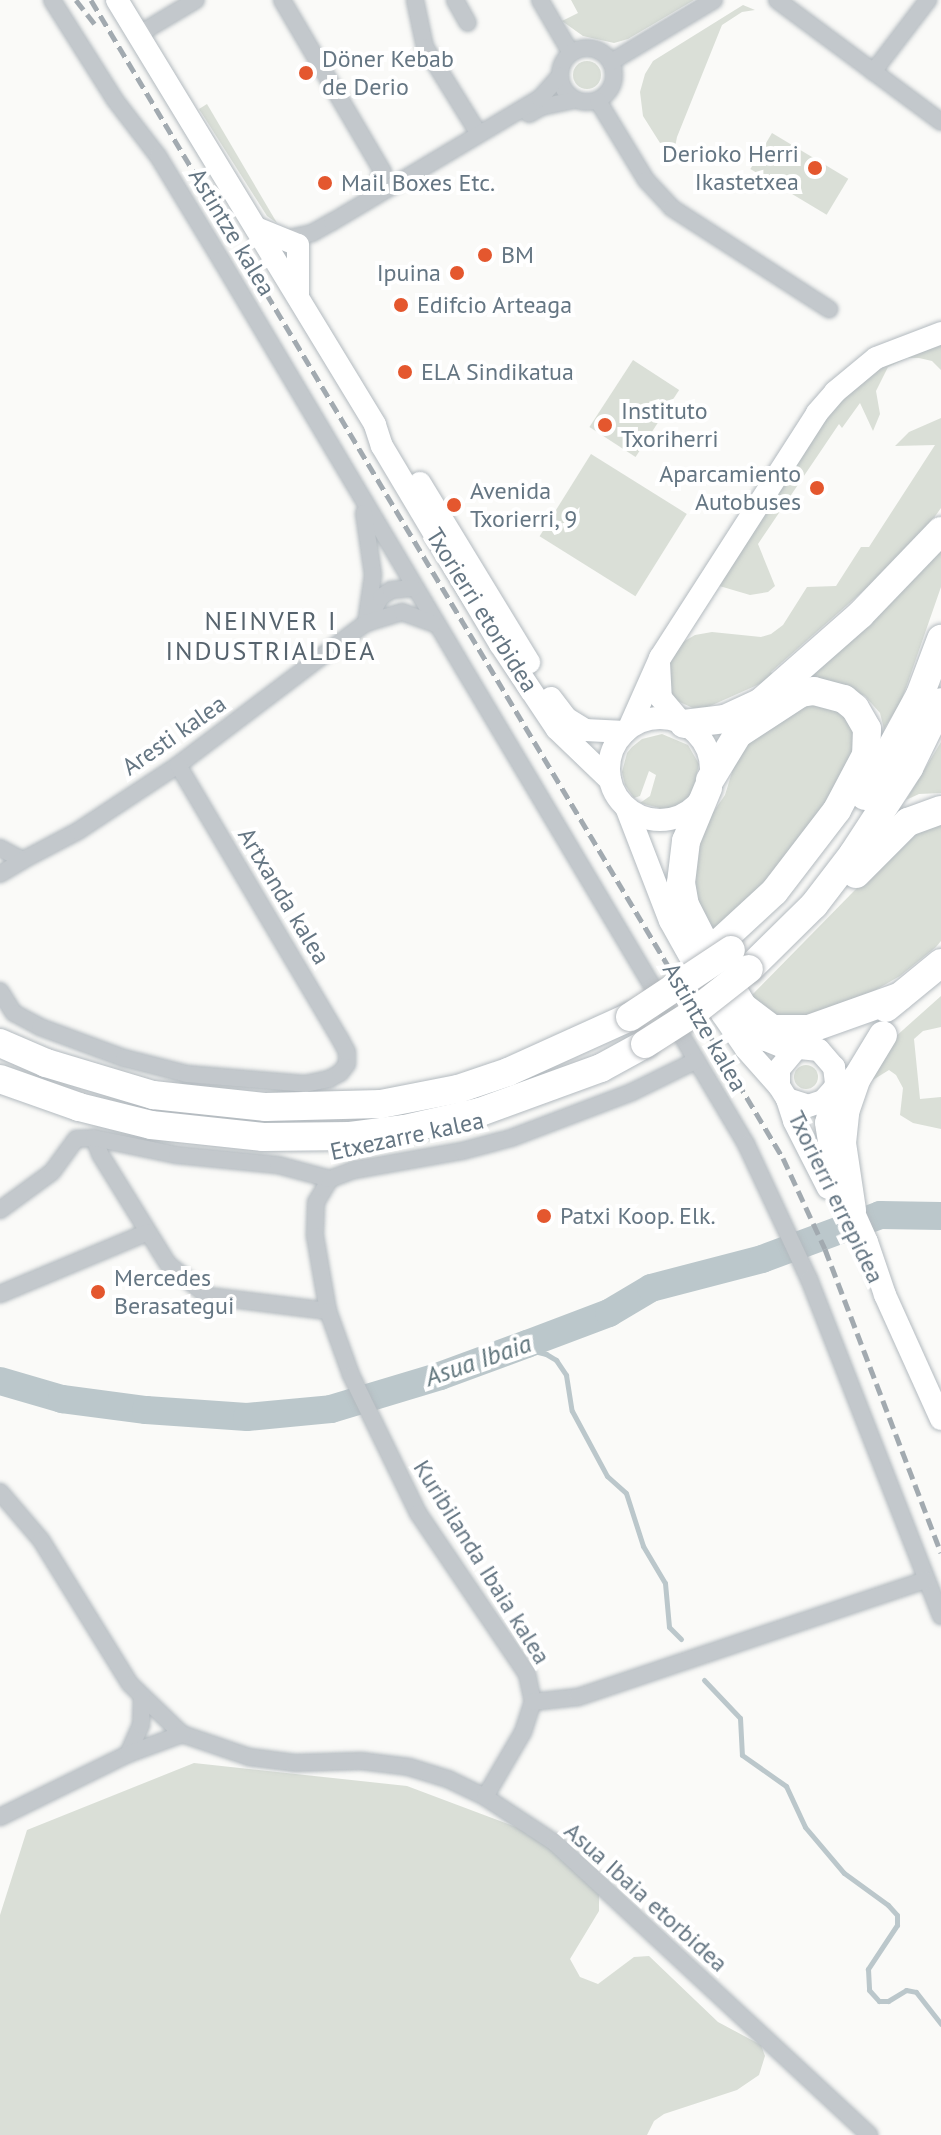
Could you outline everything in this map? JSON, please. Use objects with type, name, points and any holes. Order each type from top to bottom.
[{"type":"highway","points":[[684,724],[725,719],[761,702],[861,614],[941,531]]},
{"type":"highway","points":[[0,1079],[79,1107],[151,1125],[263,1137],[350,1136],[405,1129],[480,1112],[590,1073],[645,1044],[734,953],[842,831],[898,738],[920,695],[941,639]]},
{"type":"highway","points":[[734,953],[774,892],[837,810],[866,755],[867,729],[862,716],[844,699],[814,691],[801,693],[738,734],[704,792],[686,841],[681,883],[685,905],[743,1007],[772,1029],[809,1029],[899,997]]},
{"type":"highway","points":[[814,905],[901,779],[941,702]]},
{"type":"highway","points":[[0,1043],[46,1063],[153,1095],[266,1107],[381,1104],[458,1089],[508,1072],[630,1017],[814,905],[848,882],[908,822],[941,810]]},
{"type":"highway","points":[[803,1049],[839,1036],[899,997],[941,963]]},
{"type":"highway","points":[[834,1086],[883,1035],[941,985]]},
{"type":"highway","points":[[848,1212],[842,1143],[845,1112],[857,1078],[883,1035]]},
{"type":"street","name":"Astintze kalea","points":[[52,0],[115,100],[158,156],[746,1144],[800,1260],[941,1616]]},
{"type":"street","points":[[117,0],[256,228],[287,253]]},
{"type":"street","points":[[139,34],[196,0]]},
{"type":"street","points":[[282,0],[383,172],[366,201]]},
{"type":"street","points":[[415,0],[425,47],[479,134]]},
{"type":"street","points":[[455,0],[468,23]]},
{"type":"street","points":[[540,0],[571,53]]},
{"type":"street","points":[[611,62],[714,0]]},
{"type":"street","points":[[777,0],[941,122]]},
{"type":"street","points":[[873,72],[928,0]]},
{"type":"street","points":[[287,253],[337,229],[541,107],[575,100],[598,101],[611,88],[614,71],[605,55],[589,48],[571,53],[561,67],[564,90],[575,100]]},
{"type":"street","points":[[287,253],[312,233],[540,98],[560,76]]},
{"type":"street","points":[[598,101],[646,180],[672,208],[829,309]]},
{"type":"street","name":"Txorierri etorbidea","points":[[287,253],[298,296],[375,425],[439,510],[546,693],[566,718],[585,730],[627,730]]},
{"type":"street","points":[[704,792],[675,818],[654,820],[626,807],[610,780],[611,754],[627,730],[660,658],[794,446],[835,392],[876,358],[941,333]]},
{"type":"street","name":"Txorierri etorbidea","points":[[375,425],[382,446],[541,706],[563,736],[610,780]]},
{"type":"street","name":"Astintze kalea","points":[[360,496],[373,575],[366,623]]},
{"type":"street","name":"Aresti kalea","points":[[366,623],[381,597],[401,587],[413,588]]},
{"type":"street","points":[[391,616],[403,605],[413,588]]},
{"type":"street","name":"Aresti kalea","points":[[0,874],[78,831],[178,765],[366,623],[413,613],[435,624]]},
{"type":"street","points":[[660,658],[657,679],[661,698],[704,744],[711,762],[704,792],[674,846],[672,862],[676,894],[691,930],[731,1000],[753,1029],[766,1040],[803,1049],[831,1060],[834,1086],[823,1101],[808,1106],[783,1092],[782,1061],[803,1049]]},
{"type":"street","points":[[627,730],[661,718],[684,724]]},
{"type":"street","name":"Artxanda kalea","points":[[0,991],[14,1013],[40,1027],[124,1058],[187,1074],[305,1084],[329,1079],[340,1073],[347,1064],[347,1052],[178,765]]},
{"type":"street","name":"Txorierri errepidea","points":[[626,807],[670,921],[722,1014],[746,1049],[783,1092],[794,1121],[848,1212]]},
{"type":"street","points":[[0,848],[23,860]]},
{"type":"street","name":"Etxezarre kalea","points":[[94,1138],[177,1155],[278,1165],[330,1179],[354,1170],[462,1151],[511,1138],[632,1092],[697,1060]]},
{"type":"street","name":"Txorierri errepidea","points":[[834,1086],[826,1123],[833,1166],[861,1244],[941,1419]]},
{"type":"street","points":[[0,1210],[46,1178],[76,1139],[94,1138],[168,1264],[208,1296],[328,1311]]},
{"type":"street","name":"Kuribilanda Ibaia kalea","points":[[330,1179],[316,1202],[313,1218],[318,1266],[328,1311],[351,1375],[366,1413],[418,1513],[527,1674],[533,1702]]},
{"type":"street","points":[[0,1294],[148,1232]]},
{"type":"street","name":"Asua Ibaia etorbidea","points":[[0,1492],[41,1540],[91,1625],[142,1696],[182,1734],[249,1757],[295,1763],[361,1761],[409,1767],[448,1779],[485,1797],[555,1843],[869,2135]]},
{"type":"street","points":[[485,1797],[523,1732],[533,1702],[578,1697],[926,1580]]},
{"type":"street","points":[[128,1754],[141,1725],[142,1696]]},
{"type":"street","points":[[0,1817],[128,1754],[182,1734]]},
{"type":"shaded area","points":[[571,0],[694,0],[628,39],[614,43],[583,36],[562,21],[578,13]]},
{"type":"shaded area","points":[[743,5],[755,10],[742,12],[722,25],[677,137],[672,162],[643,116],[640,92],[645,74],[653,61]]},
{"type":"shaded area","points":[[587,61],[597,65],[601,75],[597,85],[587,89],[577,85],[573,75],[577,65]]},
{"type":"shaded area","points":[[207,104],[277,223],[267,216],[199,109]]},
{"type":"shaded area","points":[[772,133],[848,179],[827,215],[750,169]]},
{"type":"shaded area","points":[[941,342],[941,370],[932,361],[919,358],[907,358],[888,367],[876,391],[880,414],[873,431],[860,403],[842,428],[839,424],[758,544],[775,586],[768,592],[750,595],[716,585],[837,401],[883,362]]},
{"type":"shaded area","points":[[633,360],[679,390],[636,457],[589,427]]},
{"type":"shaded area","points":[[941,418],[941,508],[912,548],[771,672],[775,677],[708,707],[693,708],[675,700],[666,690],[666,667],[683,642],[695,635],[712,632],[761,637],[771,634],[783,625],[807,587],[836,586],[861,547],[869,547],[935,445],[895,446],[909,432]]},
{"type":"shaded area","points":[[591,454],[687,514],[635,596],[540,536]]},
{"type":"shaded area","points":[[941,542],[941,587],[901,702],[884,729],[880,713],[865,696],[841,686],[793,686]]},
{"type":"shaded area","points":[[804,702],[842,711],[861,738],[807,838],[715,936],[691,888],[703,827],[725,795],[737,756],[752,736]]},
{"type":"shaded area","points":[[662,734],[688,745],[699,764],[692,795],[671,811],[640,803],[650,796],[656,775],[649,771],[640,796],[634,798],[625,785],[622,772],[627,753],[632,747],[642,739]]},
{"type":"shaded area","points":[[941,742],[941,793],[919,794],[906,800]]},
{"type":"shaded area","points":[[941,822],[941,941],[936,947],[900,976],[837,1012],[780,1022],[751,996],[906,838]]},
{"type":"shaded area","points":[[941,996],[941,1027],[923,1031],[914,1039],[920,1099],[941,1097],[941,1129],[913,1123],[900,1115],[903,1088],[896,1075],[889,1070],[847,1096],[857,1071]]},
{"type":"shaded area","points":[[806,1065],[815,1068],[818,1077],[815,1086],[806,1089],[797,1086],[794,1077],[797,1068]]},
{"type":"shaded area","points":[[194,1763],[407,1786],[516,1827],[552,1846],[599,1893],[599,1911],[570,1959],[580,1977],[598,1984],[634,1957],[649,1956],[718,2022],[761,2045],[765,2056],[759,2075],[737,2090],[664,2114],[654,2121],[647,2135],[0,2135],[0,1915],[27,1830]]},
{"type":"waterway","name":"Asua Ibaia","points":[[0,1381],[62,1399],[146,1410],[247,1417],[331,1409],[440,1376],[609,1313],[651,1288],[762,1259],[880,1215],[941,1216]]},
{"type":"waterway","points":[[518,1347],[546,1354],[556,1360],[566,1375],[572,1411],[607,1476],[626,1493],[643,1546],[665,1583],[669,1627],[681,1639]]},
{"type":"waterway","points":[[704,1680],[740,1718],[742,1755],[786,1786],[805,1827],[844,1873],[897,1915],[897,1925],[868,1969],[869,1990],[879,2001],[888,2001],[906,1990],[916,1992],[941,2024]]},
{"type":"railway","points":[[76,0],[96,26]]},
{"type":"railway","points":[[91,0],[783,1158],[825,1249],[941,1553]]},
{"type":"place","name":"Döner Kebab de Derio","points":[[306,73]]},
{"type":"place","name":"Derioko Herri Ikastetxea","points":[[815,168]]},
{"type":"place","name":"Mail Boxes Etc.","points":[[325,183]]},
{"type":"place","name":"BM","points":[[485,255]]},
{"type":"place","name":"Ipuina","points":[[457,273]]},
{"type":"place","name":"Edifcio Arteaga","points":[[401,305]]},
{"type":"place","name":"ELA Sindikatua","points":[[405,372]]},
{"type":"place","name":"Instituto Txoriherri","points":[[605,425]]},
{"type":"place","name":"Aparcamiento Autobuses","points":[[817,488]]},
{"type":"place","name":"Avenida Txorierri, 9","points":[[454,505]]},
{"type":"place","name":"Patxi Koop. Elk.","points":[[544,1216]]},
{"type":"place","name":"Mercedes Berasategui","points":[[98,1292]]},
{"type":"district","name":"NEINVER I INDUSTRIALDEA","points":[[271,636]]}]
